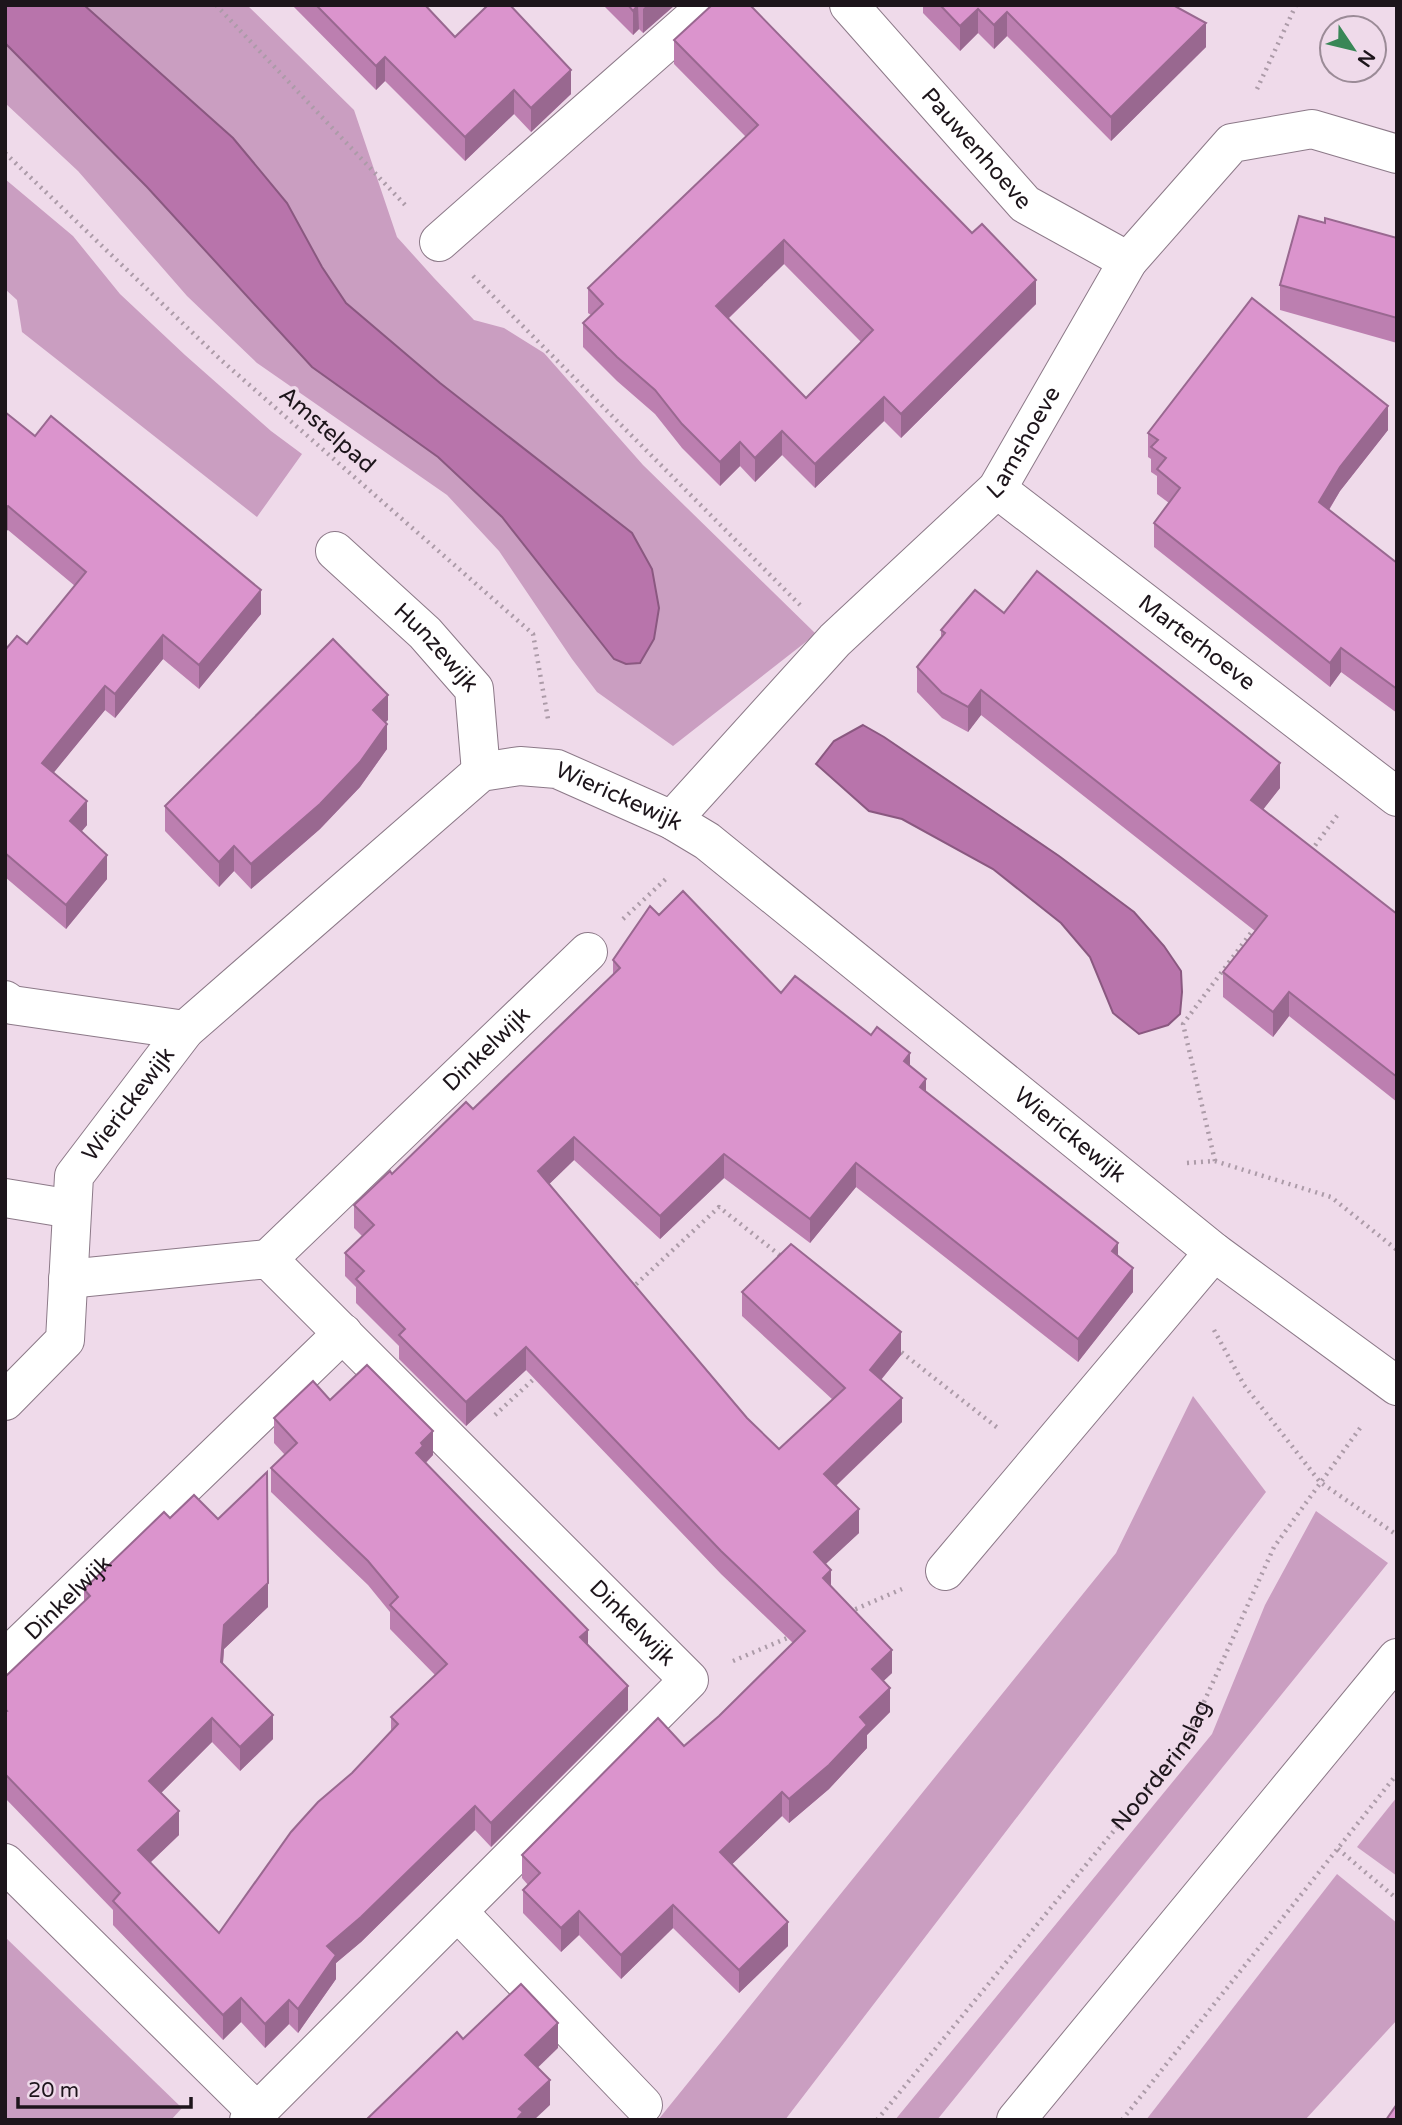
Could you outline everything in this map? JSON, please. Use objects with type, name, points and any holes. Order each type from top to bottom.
[{"type":"street","points":[[439,242],[708,5]]},
{"type":"street","name":"Pauwenhoeve","points":[[849,5],[1024,204],[1128,261]]},
{"type":"street","points":[[1232,143],[1312,129],[1397,154]]},
{"type":"street","name":"Lamshoeve","points":[[672,820],[835,640],[997,489],[1128,261],[1232,143]]},
{"type":"street","name":"Marterhoeve","points":[[997,489],[1383,785]]},
{"type":"street","name":"Hunzewijk","points":[[335,551],[425,633],[474,689],[481,772]]},
{"type":"street","name":"Wierickewijk","points":[[5,1401],[65,1340],[74,1176],[185,1030],[481,772],[520,766],[557,769],[672,820],[707,841],[1214,1252],[1395,1385]]},
{"type":"street","name":"Dinkelwijk","points":[[5,1863],[253,2116],[688,1680],[268,1259],[588,952]]},
{"type":"street","points":[[5,1000],[12,1005],[185,1030]]},
{"type":"street","points":[[5,1198],[72,1209]]},
{"type":"street","points":[[945,1571],[1214,1252]]},
{"type":"street","points":[[68,1279],[268,1259]]},
{"type":"street","name":"Dinkelwijk","points":[[5,1659],[343,1333]]},
{"type":"street","points":[[1016,2120],[1397,1658]]},
{"type":"street","points":[[458,1912],[643,2105]]},
{"type":"path","points":[[216,5],[439,242],[835,640]]},
{"type":"path","points":[[1232,143],[1296,5]]},
{"type":"path","name":"Amstelpad","points":[[5,153],[221,360],[533,634],[557,769]]},
{"type":"path","points":[[1304,860],[1383,785]]},
{"type":"path","points":[[588,952],[707,841]]},
{"type":"path","points":[[1215,1161],[1183,1024],[1264,915]]},
{"type":"path","points":[[629,1291],[719,1207],[783,1258]]},
{"type":"path","points":[[889,1342],[1039,1461]]},
{"type":"path","points":[[459,1449],[539,1374]]},
{"type":"path","name":"Noorderinslag","points":[[877,2120],[1185,1744],[1274,1547],[1395,1385]]},
{"type":"path","points":[[842,1615],[945,1571]]},
{"type":"path","points":[[688,1680],[804,1631]]},
{"type":"path","points":[[1122,2120],[1397,1774]]},
{"type":"path","points":[[1338,1849],[1397,1899]]},
{"type":"shaded area","points":[[5,5],[84,5],[233,138],[287,203],[322,267],[346,303],[440,383],[632,533],[652,569],[659,608],[654,639],[640,663],[626,664],[614,659],[502,517],[438,457],[312,367],[147,187],[5,43]]},
{"type":"shaded area","points":[[84,5],[247,5],[354,110],[397,237],[434,278],[474,320],[504,328],[544,353],[643,465],[816,634],[673,746],[597,692],[499,551],[447,495],[257,363],[187,296],[78,171],[5,103],[5,43],[147,187],[312,367],[438,457],[502,517],[440,383],[346,303],[322,267],[287,203],[233,138]]},
{"type":"shaded area","points":[[5,179],[73,236],[120,294],[185,355],[271,431],[302,454],[257,517],[22,332],[17,300],[5,289]]},
{"type":"shaded area","points":[[863,725],[1059,856],[1134,912],[1164,946],[1181,971],[1180,1014],[1168,1025],[1139,1034],[1113,1013],[1090,957],[1061,923],[993,869],[902,819],[869,811],[816,764],[834,741]]},
{"type":"shaded area","points":[[1193,1396],[1266,1492],[785,2120],[658,2120],[1116,1553]]},
{"type":"shaded area","points":[[1316,1511],[1388,1563],[937,2120],[895,2120],[1212,1734],[1265,1605]]},
{"type":"shaded area","points":[[1397,1797],[1397,1876],[1357,1847]]},
{"type":"shaded area","points":[[1337,1874],[1397,1923],[1397,2020],[1305,2120],[1146,2120]]},
{"type":"shaded area","points":[[5,1937],[182,2108],[171,2120],[5,2120]]},
{"type":"building","points":[[316,5],[425,5],[455,37],[488,5],[510,5],[571,70],[531,108],[514,90],[465,137],[385,57],[376,66]]},
{"type":"building","points":[[712,5],[750,5],[972,233],[982,224],[1036,280],[901,414],[884,397],[815,464],[782,431],[755,458],[740,442],[720,462],[682,424],[655,390],[583,323],[603,304],[588,288],[758,125],[674,40]],"holes":[[[784,240],[873,330],[806,398],[716,306]]]},
{"type":"building","points":[[940,5],[1173,5],[1206,23],[1111,117],[1007,12],[994,25],[978,9],[960,26]]},
{"type":"building","points":[[1299,216],[1325,223],[1325,218],[1397,238],[1397,318],[1280,285]]},
{"type":"building","points":[[1252,298],[1388,406],[1340,467],[1319,502],[1397,563],[1397,689],[1341,648],[1330,663],[1154,523],[1180,488],[1157,469],[1166,458],[1151,447],[1158,440],[1148,433]]},
{"type":"building","points":[[5,412],[35,436],[51,416],[261,590],[199,665],[163,635],[115,694],[105,686],[42,763],[87,801],[70,821],[107,855],[66,905],[5,853],[5,650],[17,636],[27,644],[86,572],[8,506],[5,508]]},
{"type":"building","points":[[1037,571],[1280,763],[1251,800],[1397,914],[1397,1077],[1289,992],[1273,1012],[1223,972],[1267,916],[981,690],[968,707],[942,693],[917,667],[945,633],[941,630],[975,590],[1004,613]]},
{"type":"building","points":[[333,639],[388,695],[373,710],[387,724],[360,762],[320,804],[251,864],[234,846],[219,862],[165,806]]},
{"type":"building","points":[[683,891],[781,993],[795,976],[871,1035],[877,1027],[910,1053],[904,1061],[926,1079],[920,1087],[1118,1243],[1112,1251],[1133,1268],[1078,1339],[856,1163],[810,1219],[724,1154],[660,1216],[574,1137],[538,1171],[747,1418],[779,1449],[845,1388],[742,1292],[791,1244],[901,1332],[870,1370],[902,1398],[824,1474],[859,1509],[814,1552],[831,1570],[823,1578],[892,1650],[872,1669],[890,1688],[860,1717],[867,1725],[829,1765],[789,1799],[782,1792],[720,1852],[788,1922],[739,1970],[673,1905],[621,1955],[579,1911],[561,1928],[523,1890],[540,1873],[522,1855],[658,1718],[684,1746],[719,1716],[805,1631],[721,1551],[526,1347],[466,1402],[399,1335],[405,1329],[356,1279],[364,1271],[345,1253],[374,1225],[354,1205],[390,1171],[392,1174],[466,1102],[473,1109],[620,968],[613,960],[650,906],[659,915]]},
{"type":"building","points":[[367,1365],[433,1431],[421,1443],[423,1446],[416,1453],[588,1630],[580,1637],[628,1686],[491,1823],[475,1806],[361,1917],[327,1946],[336,1955],[298,2009],[289,2000],[265,2024],[241,1998],[223,2015],[113,1901],[120,1893],[5,1774],[5,1677],[90,1596],[84,1589],[164,1512],[170,1518],[194,1495],[218,1519],[267,1472],[268,1583],[224,1625],[221,1662],[273,1715],[240,1747],[212,1718],[149,1781],[179,1811],[138,1850],[219,1933],[291,1832],[398,1724],[391,1717],[447,1664],[390,1605],[398,1597],[368,1561],[271,1468],[297,1443],[274,1418],[313,1381],[330,1400]]},
{"type":"building","points":[[521,1984],[558,2023],[525,2055],[550,2080],[519,2109],[523,2112],[516,2120],[367,2119],[457,2032],[463,2039]]},
{"type":"building","points":[[1397,2104],[1397,2120],[1386,2120]]}]
